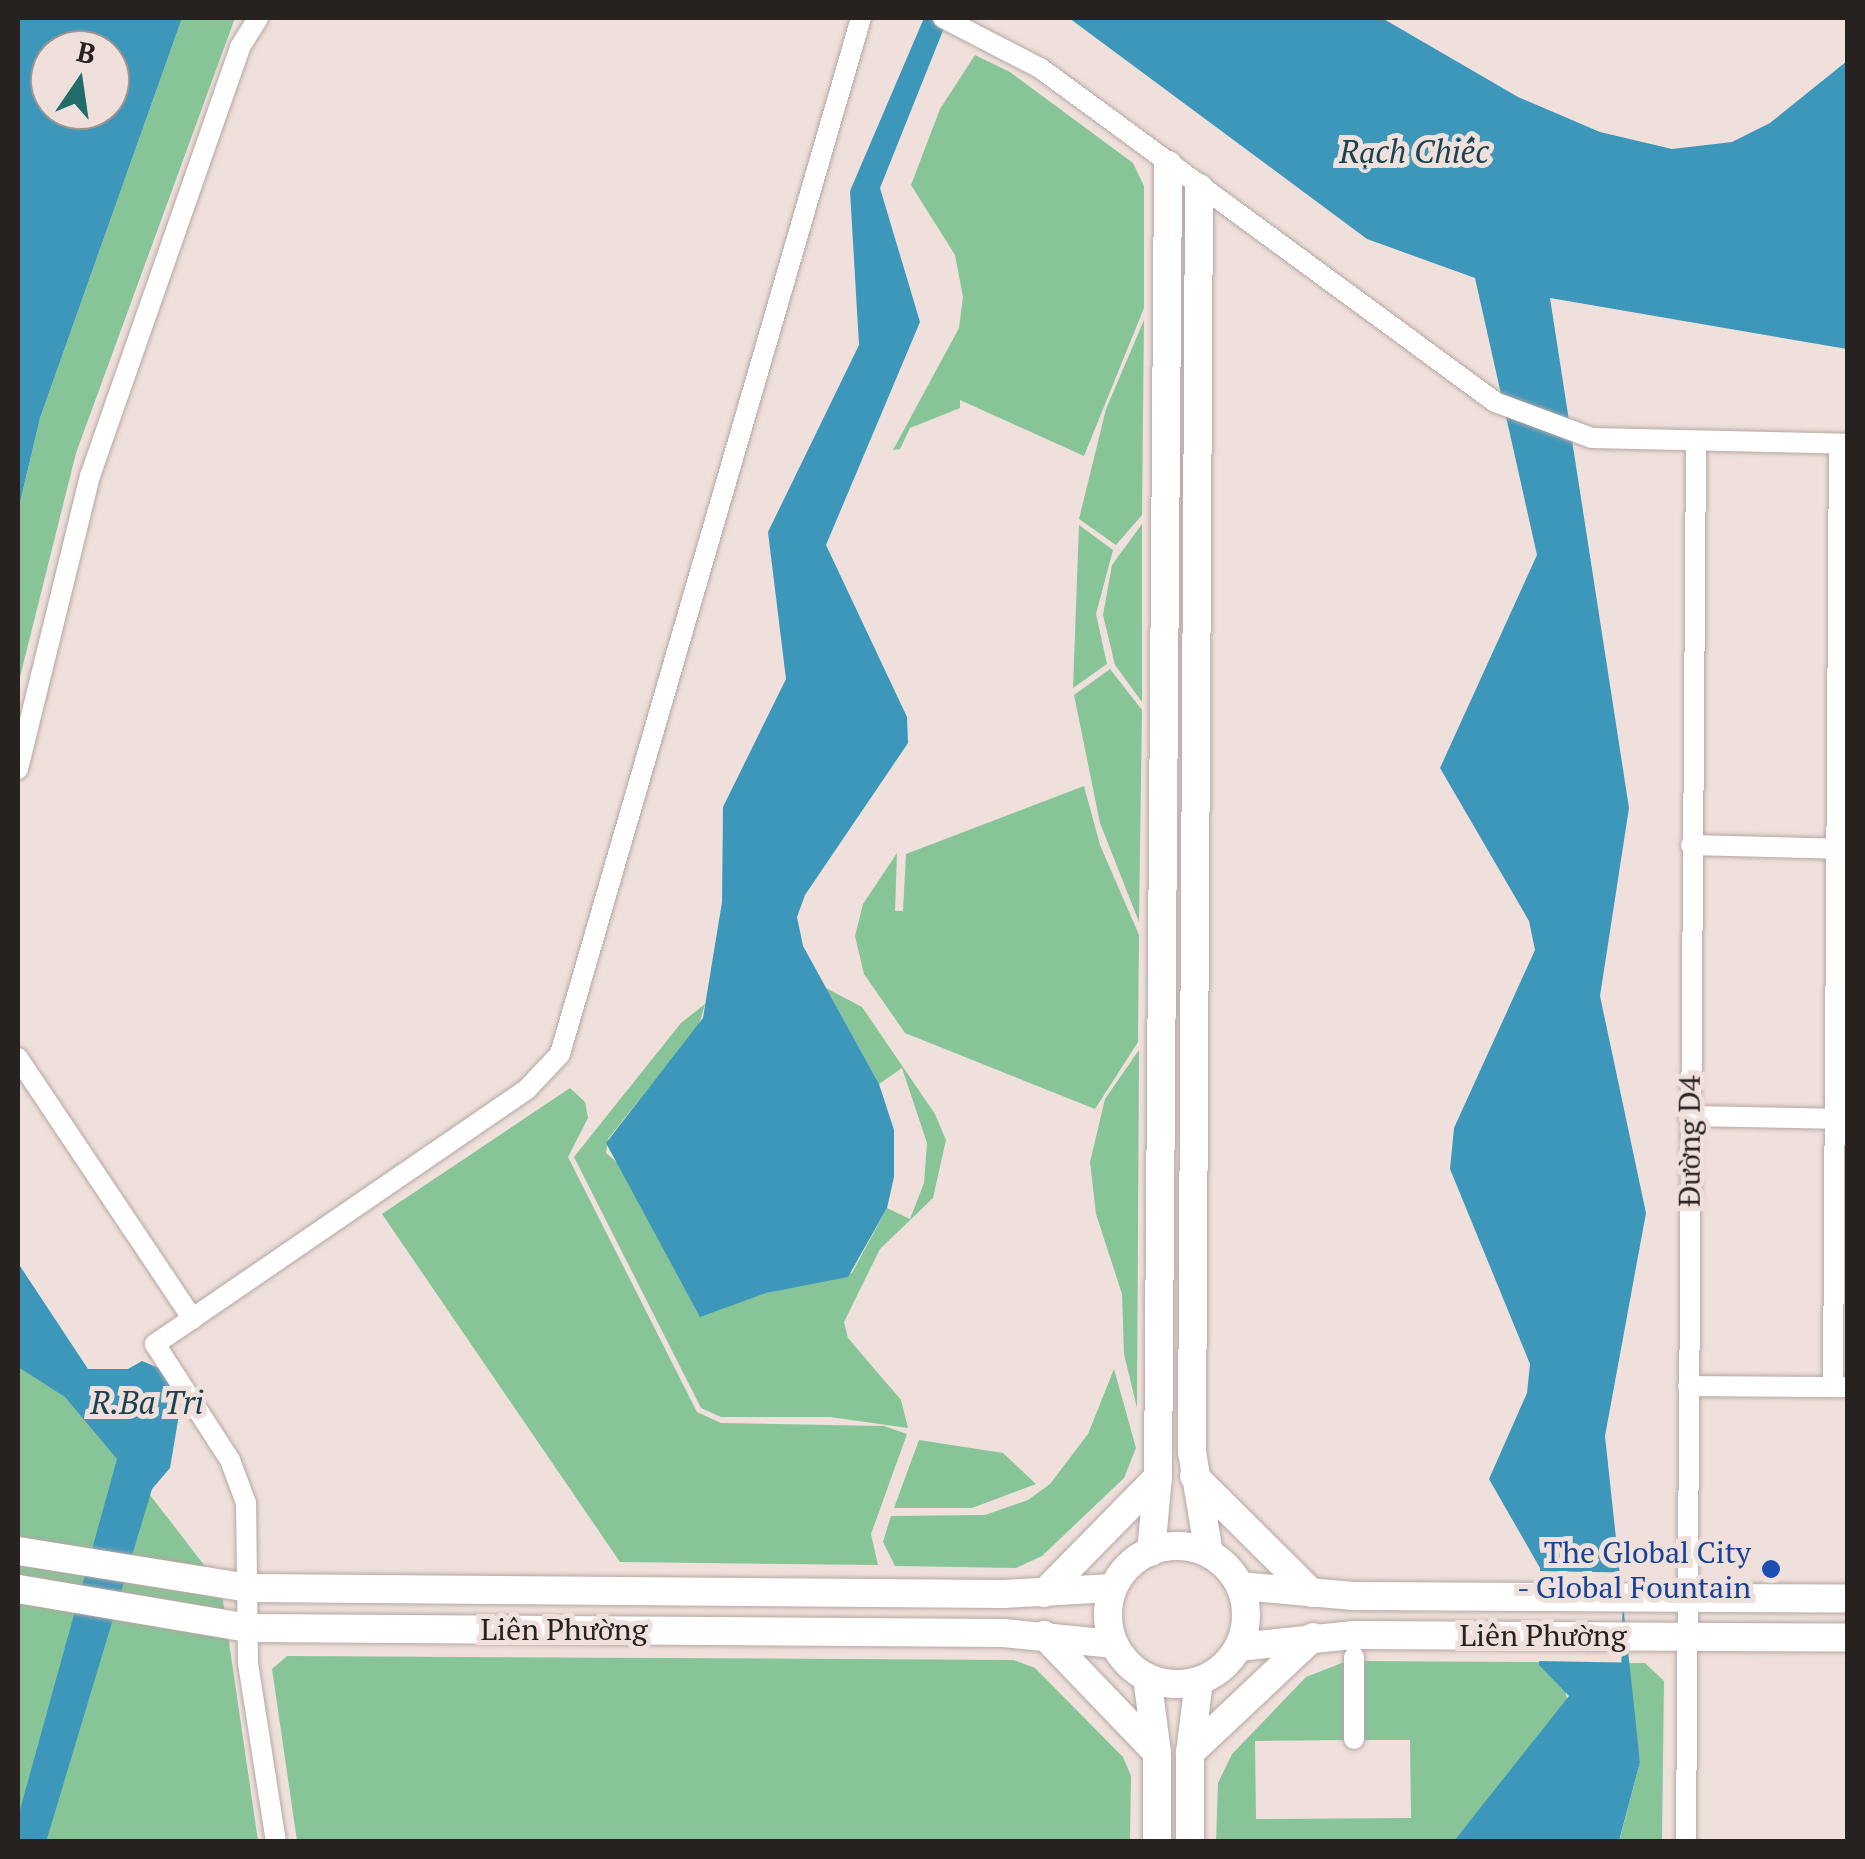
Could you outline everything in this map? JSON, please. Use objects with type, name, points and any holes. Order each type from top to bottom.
[{"type":"street","points":[[18,770],[90,476],[240,46],[258,18]]},
{"type":"street","points":[[276,1842],[248,1628],[249,1528],[238,1475],[155,1344],[527,1089],[560,1054],[861,18]]},
{"type":"street","points":[[948,20],[1023,57],[1495,402],[1577,435],[1843,444],[1840,1387],[1688,1386]]},
{"type":"street","points":[[1151,1552],[1158,1477],[1168,164]]},
{"type":"street","points":[[1199,188],[1192,1359],[1194,1476],[1209,1554]]},
{"type":"street","name":"Đường D4","points":[[1686,1842],[1696,442]]},
{"type":"street","points":[[1165,523],[1197,525]]},
{"type":"street","points":[[1691,845],[1842,849]]},
{"type":"street","points":[[1162,945],[1195,946]]},
{"type":"street","points":[[18,1058],[193,1318]]},
{"type":"street","points":[[1689,1116],[1841,1119]]},
{"type":"street","points":[[1159,1358],[1192,1359]]},
{"type":"street","points":[[1194,1476],[1312,1594]]},
{"type":"street","points":[[1044,1593],[1158,1477]]},
{"type":"street","points":[[1147,1678],[1199,1681],[1222,1668],[1238,1647],[1246,1620],[1240,1586],[1209,1554],[1176,1546],[1151,1552],[1128,1566],[1113,1588],[1108,1616],[1114,1644],[1147,1678],[1157,1753],[1157,1842]]},
{"type":"street","name":"Liên Phường","points":[[18,1551],[249,1588],[1044,1593],[1113,1588]]},
{"type":"street","name":"Liên Phường","points":[[1240,1586],[1312,1594],[1848,1599]]},
{"type":"street","name":"Liên Phường","points":[[18,1589],[248,1628],[1044,1635],[1114,1644]]},
{"type":"street","points":[[420,1589],[420,1629]]},
{"type":"street","points":[[1044,1635],[1157,1753]]},
{"type":"street","points":[[1190,1754],[1313,1637]]},
{"type":"street","name":"Liên Phường","points":[[1238,1647],[1313,1637],[1848,1638]]},
{"type":"street","points":[[1354,1657],[1354,1740]]},
{"type":"street","points":[[1190,1842],[1190,1754],[1199,1681]]},
{"type":"green space","points":[[182,18],[235,18],[76,453],[18,685],[18,511],[40,418]]},
{"type":"green space","points":[[975,55],[1010,72],[1133,163],[1144,186],[1144,308],[1084,456],[960,400],[960,408],[910,428],[900,449],[893,450],[959,328],[963,297],[955,255],[911,185],[940,109]]},
{"type":"green space","points":[[1144,320],[1142,515],[1116,545],[1079,519],[1106,409]]},
{"type":"green space","points":[[1142,524],[1142,702],[1115,665],[1103,615],[1112,565]]},
{"type":"green space","points":[[1079,525],[1113,550],[1096,614],[1107,664],[1073,688]]},
{"type":"green space","points":[[1110,669],[1142,710],[1139,922],[1100,823],[1074,695]]},
{"type":"green space","points":[[1084,786],[1100,845],[1139,935],[1138,1042],[1095,1109],[905,1033],[864,974],[855,936],[863,904],[897,853],[895,911],[903,911],[906,854]]},
{"type":"green space","points":[[826,988],[862,1007],[935,1114],[946,1140],[933,1198],[880,1249],[844,1322],[848,1338],[901,1400],[908,1428],[830,1417],[721,1417],[701,1408],[574,1157],[681,1023],[705,1004],[699,1025],[608,1139],[606,1153],[766,1293],[852,1273],[887,1208],[910,1219],[924,1183],[927,1143],[902,1068],[879,1084]]},
{"type":"green space","points":[[1139,1050],[1137,1408],[1124,1354],[1122,1294],[1096,1214],[1090,1162],[1105,1099]]},
{"type":"green space","points":[[570,1088],[585,1102],[588,1118],[568,1157],[697,1412],[721,1423],[884,1426],[907,1434],[871,1534],[878,1565],[620,1562],[382,1214]]},
{"type":"green space","points":[[18,1324],[221,1587],[258,1841],[18,1841]]},
{"type":"green space","points":[[1114,1369],[1136,1448],[1124,1478],[1042,1556],[1016,1568],[895,1566],[883,1542],[891,1516],[985,1515],[1028,1500],[1050,1484],[1088,1434]]},
{"type":"green space","points":[[919,1440],[1003,1453],[1036,1484],[972,1508],[894,1508]]},
{"type":"green space","points":[[287,1656],[1014,1660],[1035,1668],[1123,1757],[1131,1776],[1130,1841],[297,1841],[272,1669]]},
{"type":"green space","points":[[1347,1661],[1348,1740],[1255,1741],[1256,1819],[1411,1818],[1410,1740],[1358,1740],[1357,1661],[1539,1662],[1564,1685],[1568,1703],[1454,1841],[1216,1842],[1218,1783],[1232,1754],[1306,1677]]},
{"type":"green space","points":[[1628,1663],[1645,1663],[1664,1681],[1662,1841],[1619,1842],[1640,1762]]},
{"type":"water","points":[[18,18],[182,18],[40,418],[18,511]]},
{"type":"water","points":[[924,18],[948,18],[880,188],[920,322],[826,545],[907,717],[908,743],[805,895],[797,917],[803,946],[879,1084],[894,1130],[894,1177],[887,1208],[848,1277],[766,1293],[700,1317],[606,1143],[703,1018],[722,902],[723,807],[786,679],[768,532],[859,345],[850,191]]},
{"type":"water","name":"Rạch Chiếc","points":[[1069,18],[1382,18],[1518,97],[1600,132],[1672,149],[1732,142],[1770,123],[1847,61],[1847,349],[1550,298],[1629,808],[1600,996],[1646,1213],[1605,1436],[1640,1762],[1619,1841],[1454,1841],[1569,1696],[1539,1665],[1540,1568],[1489,1479],[1527,1393],[1530,1364],[1450,1169],[1454,1128],[1535,950],[1529,921],[1440,768],[1537,555],[1475,278],[1367,239]]},
{"type":"water","name":"R.Ba Tri","points":[[18,1263],[88,1369],[128,1369],[142,1361],[185,1379],[170,1468],[152,1489],[46,1842],[18,1841],[18,1817],[117,1459],[65,1397],[18,1367]]},
{"type":"pier","points":[[1536,1571],[1623,1573],[1621,1663],[1534,1661]]},
{"type":"place","name":"The Global City - Global Fountain","points":[[1771,1569]]}]
